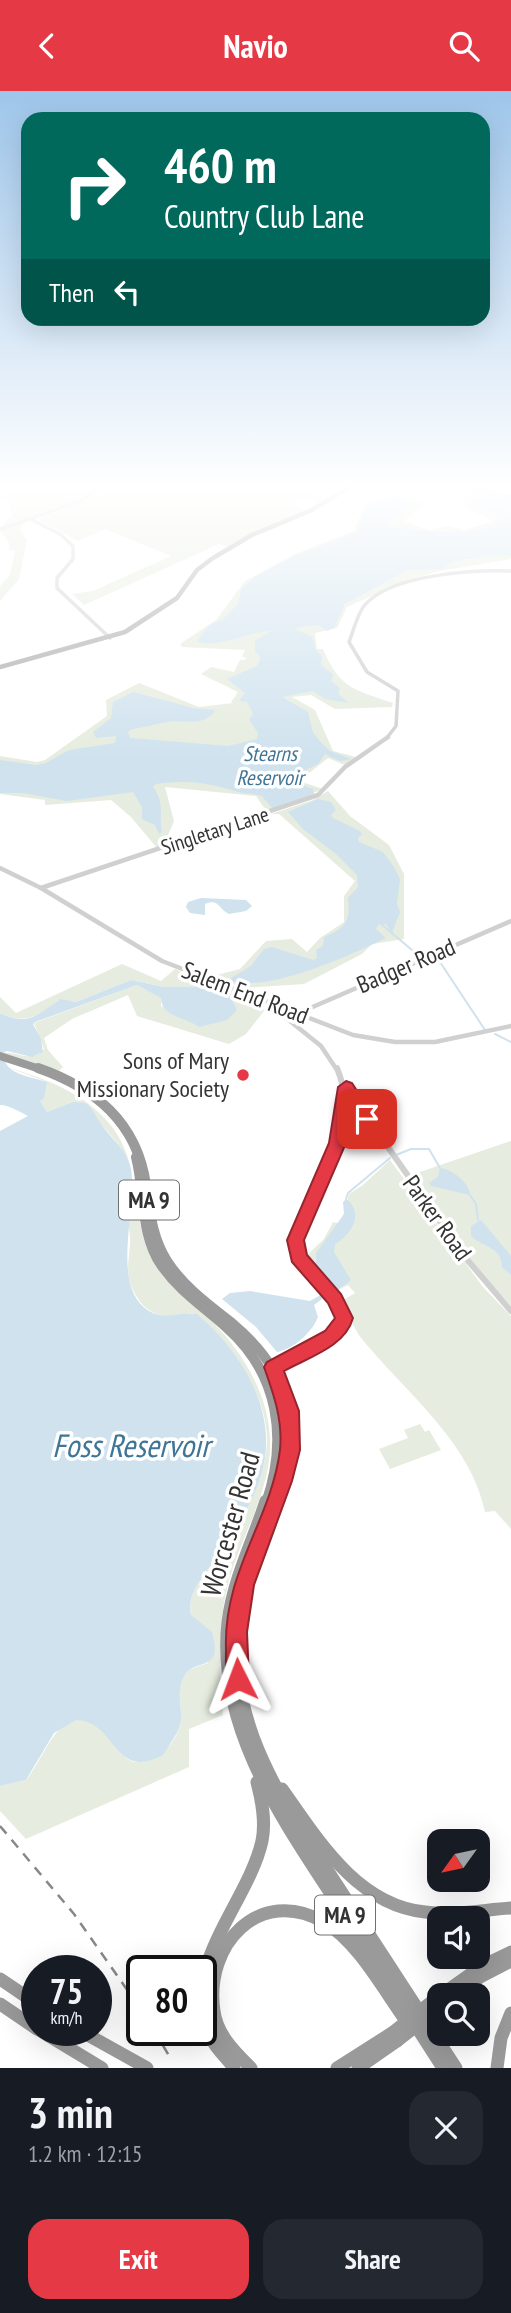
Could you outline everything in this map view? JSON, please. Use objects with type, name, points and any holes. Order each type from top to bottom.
[{"type":"highway","name":"Worcester Road","points":[[5,1060],[76,1083],[101,1100],[122,1121],[143,1160],[152,1227],[166,1261],[189,1287],[248,1334],[289,1411],[290,1450],[282,1481],[246,1577],[236,1632],[239,1689],[253,1754],[277,1810],[442,2068]]},
{"type":"highway","name":"Worcester Road","points":[[253,1754],[456,2068]]},
{"type":"highway","points":[[253,1754],[348,1873],[368,1891],[397,1906],[423,1912],[511,1908]]},
{"type":"highway","points":[[234,2068],[218,2049],[209,2030],[202,1986],[213,1943],[254,1867],[262,1840],[264,1812],[253,1754]]},
{"type":"highway","points":[[251,2068],[234,2055],[218,2028],[212,2007],[213,1974],[225,1944],[242,1926],[261,1915],[286,1911],[312,1916],[333,1929],[442,2068]]},
{"type":"highway","points":[[457,1983],[473,1971],[511,1952]]},
{"type":"highway","points":[[472,1983],[511,1961]]},
{"type":"highway","points":[[0,1979],[21,1993]]},
{"type":"highway","points":[[0,2004],[21,2018]]},
{"type":"highway","points":[[358,2068],[427,2008]]},
{"type":"highway","points":[[497,2068],[501,2038],[511,2013]]},
{"type":"highway","points":[[337,2068],[427,2016]]},
{"type":"highway","points":[[66,2046],[102,2068]]},
{"type":"highway","points":[[108,2046],[147,2068]]},
{"type":"main road","points":[[0,667],[110,638],[171,603],[192,576]]},
{"type":"street","points":[[58,576],[57,588],[110,638]]},
{"type":"street","name":"Singletary Lane","points":[[41,888],[318,795],[343,768],[386,740],[396,728],[398,691],[369,674],[349,642],[364,606],[413,581],[432,576]]},
{"type":"street","name":"Salem End Road","points":[[0,868],[41,888],[151,956],[366,1038],[412,1043],[461,1039],[511,1026]]},
{"type":"street","name":"Badger Road","points":[[301,1012],[511,922]]},
{"type":"street","name":"Parker Road","points":[[259,997],[309,1033],[337,1064],[346,1087],[462,1254],[511,1311]]},
{"type":"street","points":[[289,1009],[288,1015],[293,1021]]},
{"type":"street","points":[[309,1033],[323,1022]]},
{"type":"street","points":[[268,1369],[327,1340],[343,1324],[341,1308],[301,1260],[295,1244],[337,1143],[346,1087]]},
{"type":"shaded area","points":[[9,576],[20,576],[0,601],[0,586]]},
{"type":"shaded area","points":[[126,576],[148,576],[84,605],[72,594],[93,591]]},
{"type":"shaded area","points":[[254,576],[421,576],[347,607],[337,628],[315,633],[317,649],[323,649],[343,680],[359,691],[393,703],[392,707],[335,709],[311,695],[292,697],[315,710],[333,751],[356,757],[345,765],[328,758],[299,781],[323,789],[267,812],[256,796],[165,787],[174,821],[163,847],[157,848],[131,817],[111,800],[45,805],[45,800],[0,794],[0,756],[37,762],[45,760],[107,716],[106,700],[139,683],[199,707],[233,703],[231,702],[238,692],[201,674],[211,667],[234,672],[240,660],[245,660],[246,657],[242,657],[245,650],[182,647],[180,644],[216,620],[245,581]]},
{"type":"shaded area","points":[[328,791],[350,816],[389,845],[404,874],[404,939],[372,944],[362,954],[304,984],[243,988],[213,976],[240,969],[266,941],[292,939],[307,952],[320,938],[344,922],[344,896],[355,881],[279,814],[271,814],[313,800]]},
{"type":"shaded area","points":[[122,964],[161,981],[175,969],[259,1000],[264,1011],[246,1034],[229,1044],[137,1016],[128,995],[72,1019],[44,1038],[48,1050],[63,1067],[59,1071],[3,1053],[35,1056],[44,1049],[34,1023],[137,985],[161,997],[161,1006],[199,1025],[213,1023],[237,1010],[231,996],[219,986],[164,987],[131,980],[76,1002],[58,1000],[45,1011],[31,1017],[16,1018],[0,1013],[0,997],[16,1013]]},
{"type":"shaded area","points":[[7,1067],[62,1087],[97,1111],[120,1138],[127,1156],[132,1175],[127,1159],[117,1143],[90,1111],[73,1102],[47,1112],[40,1101],[47,1082]]},
{"type":"shaded area","points":[[511,1141],[511,1306],[466,1255],[411,1175]]},
{"type":"shaded area","points":[[390,1160],[483,1287],[511,1316],[511,1529],[495,1511],[485,1512],[466,1463],[451,1440],[359,1334],[342,1301],[355,1293],[348,1285],[334,1292],[304,1258],[324,1239],[333,1222],[341,1224],[349,1194]]},
{"type":"shaded area","points":[[133,1181],[141,1230],[155,1265],[181,1295],[226,1336],[256,1383],[268,1419],[270,1456],[267,1475],[234,1565],[222,1616],[220,1649],[223,1715],[189,1729],[189,1767],[26,1839],[0,1811],[0,1786],[26,1780],[49,1743],[68,1722],[79,1719],[92,1723],[122,1754],[134,1762],[159,1755],[172,1743],[181,1718],[180,1691],[184,1675],[195,1667],[208,1663],[212,1643],[210,1634],[191,1615],[194,1590],[243,1514],[257,1485],[266,1455],[266,1424],[257,1395],[243,1368],[225,1344],[198,1315],[192,1313],[165,1316],[152,1312],[141,1303],[133,1290],[128,1273],[128,1218],[134,1198]]},
{"type":"shaded area","points":[[420,1424],[425,1432],[429,1430],[441,1450],[390,1469],[379,1449],[408,1438],[404,1430]]},
{"type":"water","name":"Stearns Reservoir","points":[[396,576],[345,604],[334,628],[327,631],[318,625],[294,628],[313,638],[315,649],[322,656],[321,665],[334,675],[331,681],[340,688],[338,693],[348,703],[325,699],[313,691],[282,697],[308,712],[313,732],[330,751],[351,759],[340,761],[325,754],[318,764],[298,774],[296,782],[313,789],[314,794],[273,809],[262,796],[196,783],[156,784],[153,787],[161,809],[162,832],[159,834],[155,825],[142,819],[142,807],[133,792],[67,801],[22,793],[0,793],[0,760],[36,765],[46,763],[69,750],[115,743],[116,736],[96,738],[93,732],[111,718],[113,702],[133,692],[193,708],[215,710],[211,716],[200,721],[167,722],[132,729],[128,732],[130,738],[228,746],[257,739],[258,733],[249,720],[253,714],[247,702],[239,701],[245,693],[227,679],[257,666],[261,658],[255,651],[255,641],[271,631],[222,642],[197,641],[210,625],[223,619],[238,604],[241,589],[255,577]]},
{"type":"water","points":[[318,799],[331,802],[336,810],[331,815],[333,818],[360,831],[362,834],[358,838],[359,842],[383,852],[394,867],[400,879],[397,904],[400,912],[392,933],[386,924],[379,924],[376,929],[386,938],[285,978],[244,983],[228,980],[251,966],[264,949],[272,947],[313,960],[317,958],[316,950],[323,946],[324,937],[337,931],[345,923],[348,898],[358,887],[357,875],[336,854],[303,829],[288,812]]},
{"type":"water","points":[[201,898],[246,900],[252,906],[246,911],[229,914],[213,902],[205,904],[205,915],[190,913],[186,907],[188,902]]},
{"type":"water","name":"Foss Reservoir","points":[[131,980],[164,987],[219,986],[231,996],[237,1010],[227,1020],[199,1027],[170,1013],[162,1004],[161,998],[137,985],[35,1022],[33,1024],[41,1039],[43,1052],[32,1057],[7,1051],[3,1053],[4,1060],[19,1074],[47,1082],[44,1098],[40,1101],[47,1112],[73,1102],[85,1103],[122,1150],[131,1169],[128,1266],[130,1284],[137,1300],[155,1314],[197,1314],[226,1343],[239,1360],[258,1397],[264,1417],[265,1458],[258,1484],[246,1511],[191,1599],[191,1615],[212,1632],[214,1654],[207,1663],[189,1670],[184,1676],[180,1693],[180,1725],[163,1755],[146,1761],[133,1761],[124,1756],[100,1730],[90,1723],[76,1720],[54,1733],[26,1780],[0,1786],[0,1131],[28,1116],[0,1105],[0,1013],[26,1019],[39,1014],[60,999],[76,1002]]},
{"type":"water","points":[[440,1168],[460,1177],[470,1195],[431,1186],[429,1183],[438,1177]]},
{"type":"water","points":[[346,1199],[355,1211],[354,1223],[346,1235],[335,1244],[334,1252],[351,1280],[336,1291],[316,1264],[316,1253],[344,1214],[343,1202]]},
{"type":"water","points":[[481,1220],[511,1256],[511,1275],[502,1267],[495,1251],[471,1236],[471,1226]]},
{"type":"water","points":[[250,1291],[310,1301],[324,1293],[326,1296],[314,1305],[318,1317],[307,1334],[289,1348],[277,1352],[256,1327],[222,1299],[230,1293]]},
{"type":"waterway","points":[[381,924],[412,950],[430,952]]},
{"type":"waterway","points":[[436,956],[485,1030]]},
{"type":"waterway","points":[[495,1034],[511,1042]]},
{"type":"waterway","points":[[396,1155],[411,1149],[429,1149],[440,1168]]},
{"type":"waterway","points":[[346,1199],[348,1193],[390,1158]]},
{"type":"waterway","points":[[470,1195],[476,1204],[478,1220]]},
{"type":"railway","points":[[0,1826],[74,1914],[126,1988]]},
{"type":"railway","points":[[163,2046],[172,2061]]},
{"type":"place","name":"Sons of Mary Missionary Society","points":[[243,1075]]},
{"type":"route","points":[[238,1679],[236,1632],[243,1585],[282,1481],[290,1450],[289,1411],[274,1367],[332,1336],[339,1330],[344,1318],[335,1299],[299,1257],[296,1240],[337,1143],[346,1087],[367,1119]]}]
